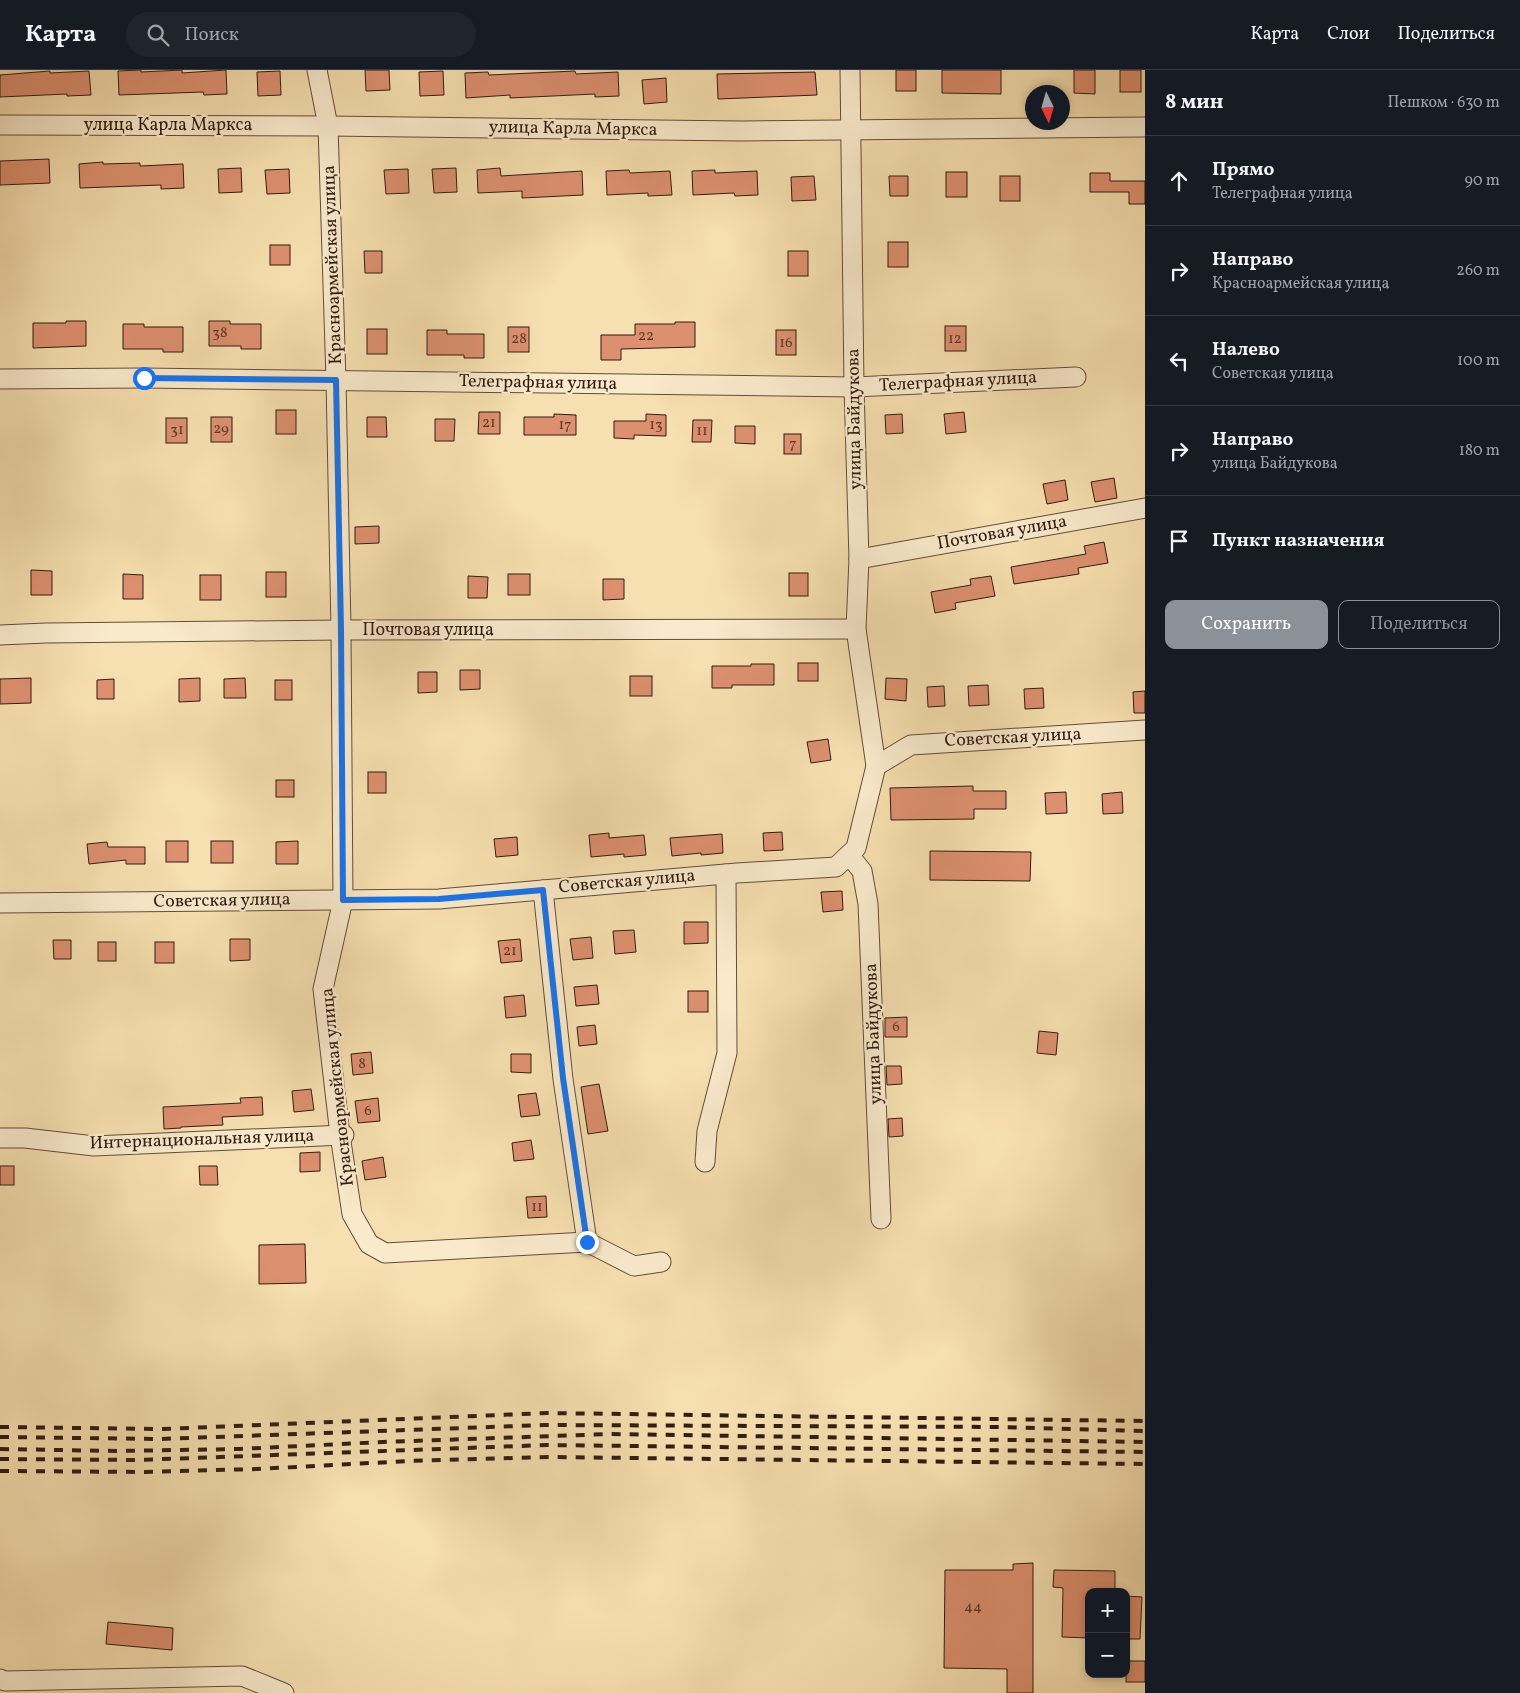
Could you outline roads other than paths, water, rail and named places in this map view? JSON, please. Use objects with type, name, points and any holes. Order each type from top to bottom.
[{"type":"street","name":"Красноармейская улица","points":[[317,70],[328,126],[336,380],[341,630],[343,900],[323,989],[352,1214],[369,1244],[385,1253],[587,1242]]},
{"type":"street","name":"улица Байдукова","points":[[850,70],[854,387],[859,559],[856,629],[876,766]]},
{"type":"street","name":"улица Карла Маркса","points":[[0,125],[328,126],[742,131],[1145,128]]},
{"type":"street","name":"Телеграфная улица","points":[[0,379],[144,378],[854,387],[1076,376]]},
{"type":"street","name":"Почтовая улица","points":[[859,559],[1145,508]]},
{"type":"street","name":"Почтовая улица","points":[[0,635],[341,630],[856,629]]},
{"type":"street","name":"Советская улица","points":[[876,766],[911,745],[1145,730]]},
{"type":"street","points":[[849,855],[856,848],[876,766]]},
{"type":"street","name":"улица Байдукова","points":[[849,855],[862,871],[868,904],[881,1220]]},
{"type":"street","name":"Советская улица","points":[[0,903],[439,899],[726,874],[836,867],[849,855]]},
{"type":"street","points":[[705,1162],[707,1131],[726,1053],[726,874]]},
{"type":"street","points":[[543,890],[563,1078],[587,1242],[634,1266],[660,1262]]},
{"type":"street","name":"Интернациональная улица","points":[[0,1138],[25,1138],[94,1146],[342,1135]]},
{"type":"street","points":[[0,1679],[5,1681],[242,1676],[284,1693]]},
{"type":"railway","points":[[0,1427],[163,1429],[547,1413],[1145,1421]]},
{"type":"railway","points":[[0,1437],[160,1439],[545,1425],[1002,1427],[1145,1431]]},
{"type":"railway","points":[[0,1449],[117,1451],[239,1449],[611,1434],[1145,1442]]},
{"type":"railway","points":[[0,1459],[138,1460],[547,1445],[1145,1452]]},
{"type":"railway","points":[[0,1471],[146,1472],[548,1457],[1145,1464]]}]
